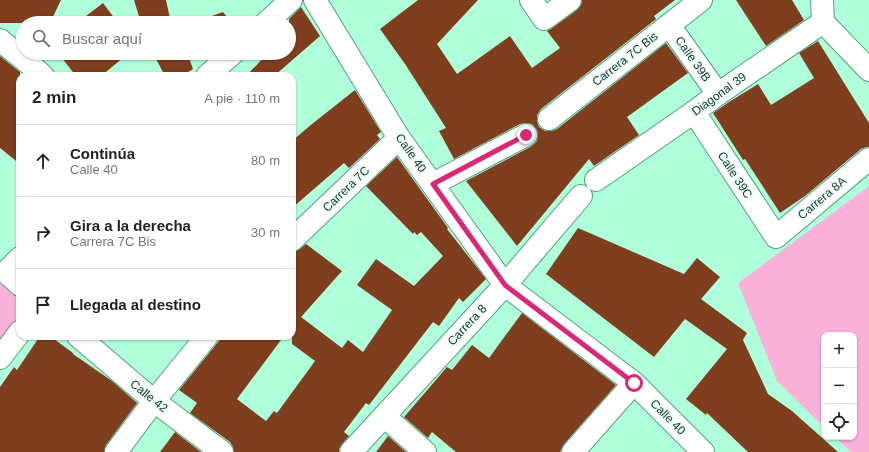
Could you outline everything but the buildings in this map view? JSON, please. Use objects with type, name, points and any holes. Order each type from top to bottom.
[{"type":"street","points":[[274,16],[292,0]]},
{"type":"street","name":"Calle 40","points":[[315,0],[399,138],[505,285],[634,383],[703,452]]},
{"type":"street","points":[[531,0],[544,20],[570,0]]},
{"type":"street","name":"Carrera 7C Bis","points":[[549,119],[701,0]]},
{"type":"street","points":[[822,0],[823,22],[869,70]]},
{"type":"street","name":"Diagonal 39","points":[[596,180],[823,22]]},
{"type":"street","name":"Calle 39B","points":[[669,25],[718,94]]},
{"type":"street","points":[[0,40],[16,52]]},
{"type":"street","points":[[26,60],[39,72]]},
{"type":"street","points":[[212,72],[225,60]]},
{"type":"street","name":"Calle 39C","points":[[694,112],[776,237]]},
{"type":"street","points":[[433,184],[526,135]]},
{"type":"street","name":"Carrera 7C","points":[[296,236],[399,138]]},
{"type":"street","name":"Carrera 8A","points":[[776,237],[869,159]]},
{"type":"street","name":"Carrera 8","points":[[351,452],[505,285],[581,196]]},
{"type":"street","points":[[0,358],[16,337]]},
{"type":"street","name":"Calle 42","points":[[83,340],[154,400],[222,452]]},
{"type":"street","points":[[116,452],[154,400],[204,340]]},
{"type":"street","points":[[573,452],[634,383]]},
{"type":"street","points":[[384,416],[425,452]]},
{"type":"shaded area","points":[[869,186],[869,452],[851,452],[838,440],[857,440],[857,332],[821,332],[821,424],[777,381],[738,283]]},
{"type":"shaded area","points":[[2,283],[16,295],[16,324],[0,345],[0,284]]},
{"type":"route","points":[[526,135],[433,184],[505,285],[634,383]]}]
